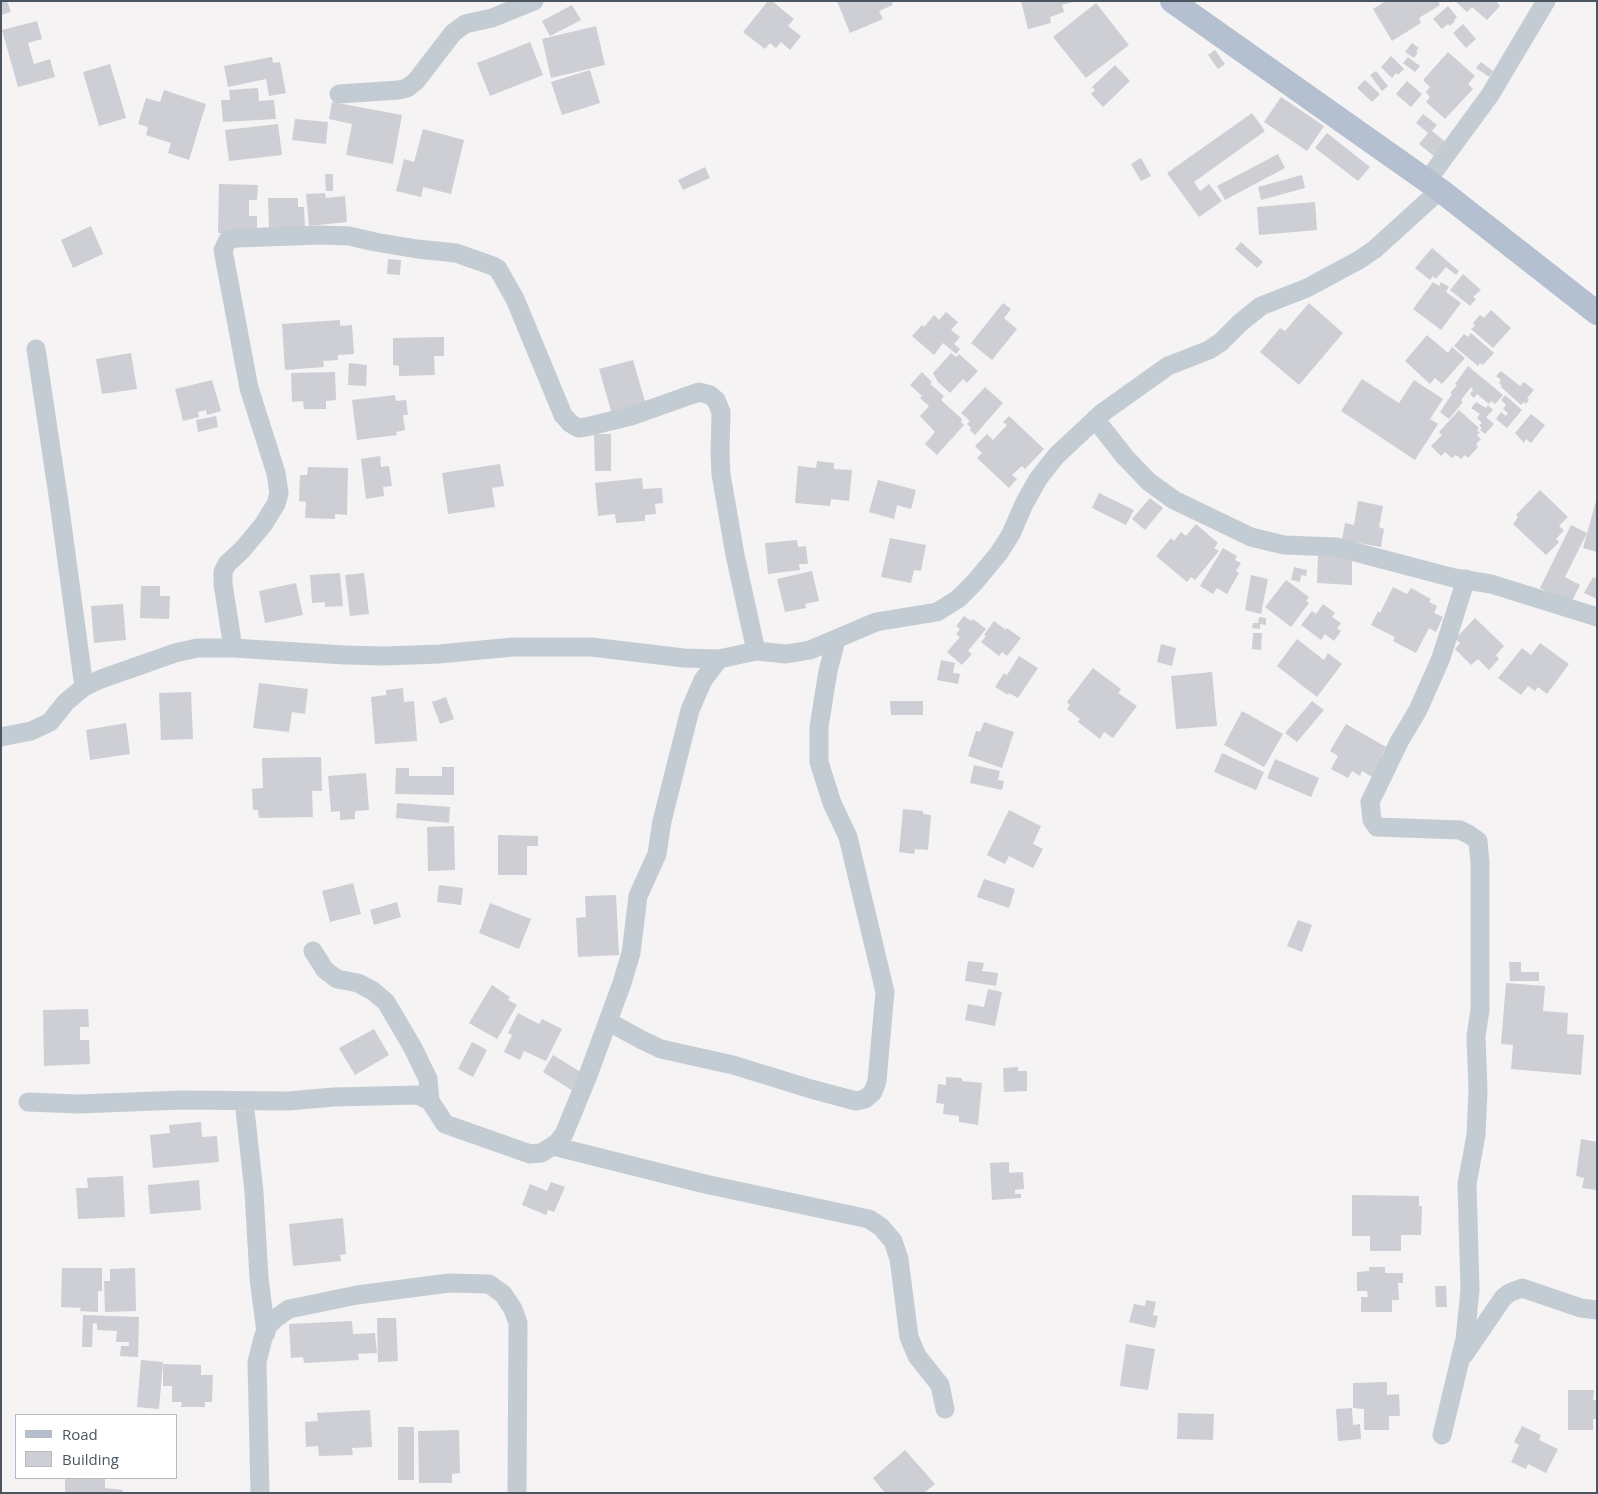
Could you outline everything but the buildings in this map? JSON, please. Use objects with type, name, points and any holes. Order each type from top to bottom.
[{"type":"main road","points":[[1172,1],[1433,185],[1597,313]]},
{"type":"street","points":[[339,94],[407,88],[416,81],[453,33],[465,24],[492,18],[534,1]]},
{"type":"street","points":[[1,736],[31,731],[50,722],[66,702],[84,687],[120,671],[175,653],[197,648],[233,648],[345,656],[384,656],[439,654],[514,647],[591,647],[684,658],[719,659],[756,651],[786,654],[810,650],[876,622],[937,612],[958,598],[974,583],[999,553],[1011,534],[1024,504],[1038,479],[1056,456],[1095,419],[1168,366],[1209,350],[1222,342],[1240,323],[1261,306],[1307,288],[1375,249],[1433,185],[1546,1]]},
{"type":"street","points":[[233,648],[223,584],[223,572],[227,564],[242,550],[263,525],[276,504],[279,492],[276,472],[249,388],[223,250],[228,240],[237,238],[321,235],[349,236],[417,249],[456,253],[498,269],[515,299],[563,415],[578,428],[586,428],[631,416],[699,392],[710,395],[716,400],[721,412],[721,474],[756,651]]},
{"type":"street","points":[[36,349],[53,455],[84,687]]},
{"type":"street","points":[[1095,419],[1125,457],[1149,482],[1174,500],[1251,537],[1284,545],[1336,547],[1466,580],[1491,584],[1597,617]]},
{"type":"street","points":[[1442,1435],[1465,1339],[1470,1290],[1467,1184],[1476,1135],[1478,1091],[1476,1036],[1480,1010],[1480,863],[1478,841],[1460,830],[1377,827],[1372,820],[1370,802],[1418,710],[1441,658],[1466,580]]},
{"type":"street","points":[[609,1022],[662,1049],[733,1065],[856,1101],[865,1099],[873,1092],[877,1081],[885,992],[848,837],[832,803],[820,762],[819,728],[826,680],[836,640]]},
{"type":"street","points":[[28,1102],[78,1104],[182,1100],[288,1101],[334,1097],[418,1095],[430,1102],[445,1124],[530,1154],[542,1153],[553,1146],[564,1134],[609,1022],[631,953],[638,896],[657,854],[662,821],[690,710],[703,680],[719,659]]},
{"type":"street","points":[[313,951],[325,970],[337,979],[358,983],[373,991],[386,1002],[428,1078],[430,1102]]},
{"type":"street","points":[[244,1101],[254,1192],[259,1278],[266,1333]]},
{"type":"street","points":[[553,1146],[705,1184],[869,1219],[881,1227],[894,1240],[899,1259],[909,1337],[917,1356],[940,1385],[945,1409]]},
{"type":"street","points":[[260,1493],[257,1362],[268,1326],[289,1309],[357,1295],[449,1283],[489,1284],[503,1294],[513,1309],[518,1323],[516,1493]]},
{"type":"street","points":[[1460,1360],[1503,1298],[1509,1293],[1522,1288],[1581,1308],[1597,1310]]}]
